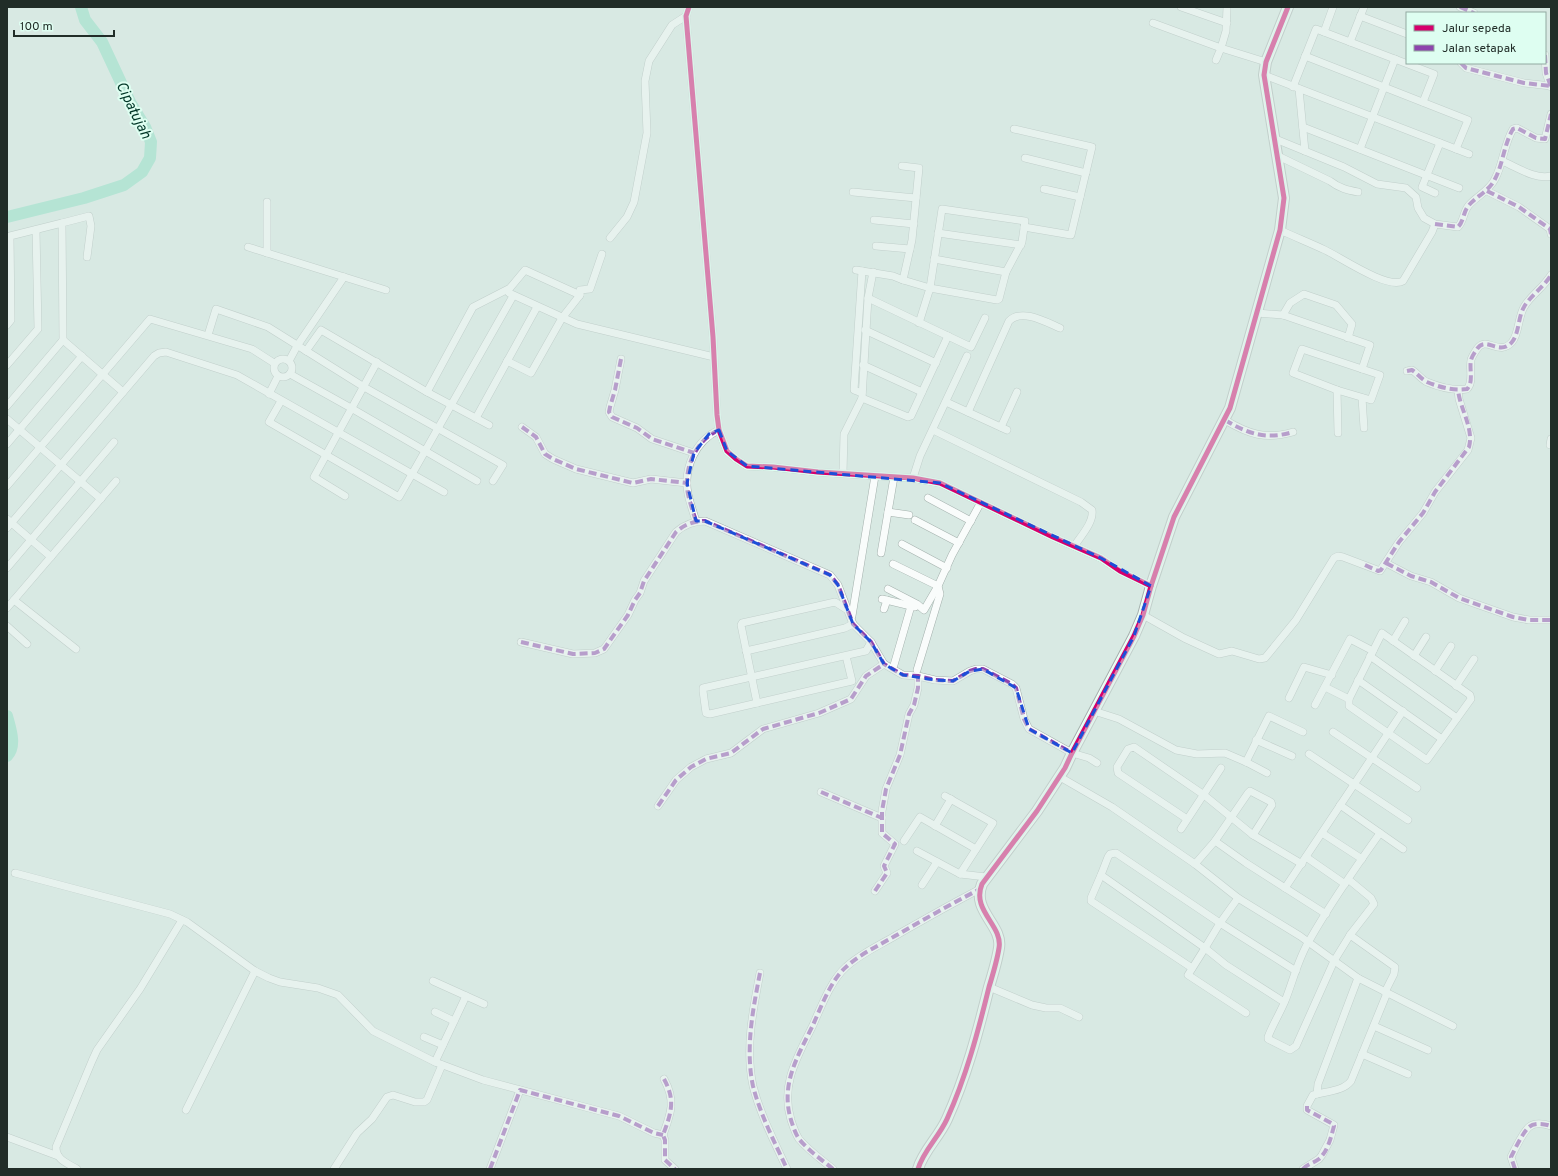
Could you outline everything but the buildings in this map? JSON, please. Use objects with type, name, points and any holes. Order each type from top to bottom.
[{"type":"street","points":[[689,7],[686,16],[719,430],[726,451],[747,466],[913,478],[940,483],[980,504],[1101,558],[1151,586]]},
{"type":"street","points":[[1181,7],[1227,23]]},
{"type":"street","points":[[1216,60],[1221,48],[1227,23],[1227,7]]},
{"type":"street","points":[[918,1169],[946,1121],[956,1096],[976,1040],[998,953],[1000,941],[997,932],[983,912],[980,889],[986,877],[1037,811],[1065,768],[1144,615],[1151,586],[1174,517],[1230,408],[1280,230],[1284,198],[1264,75],[1266,62],[1288,7]]},
{"type":"street","points":[[1324,32],[1334,7]]},
{"type":"street","points":[[1350,42],[1364,7]]},
{"type":"street","points":[[1460,7],[1472,12]]},
{"type":"street","points":[[610,238],[627,217],[634,202],[647,133],[645,81],[649,61],[672,25],[686,16]]},
{"type":"street","points":[[1360,16],[1406,34]]},
{"type":"street","points":[[1153,23],[1221,48],[1266,62]]},
{"type":"street","points":[[1305,151],[1303,126],[1296,88],[1305,56],[1316,29],[1395,59],[1406,60]]},
{"type":"street","points":[[1305,56],[1468,120],[1456,149]]},
{"type":"street","points":[[1360,149],[1395,59]]},
{"type":"street","points":[[1414,64],[1434,74],[1423,102]]},
{"type":"street","points":[[1462,64],[1466,68],[1524,82],[1551,86],[1546,73],[1546,64]]},
{"type":"street","points":[[1264,75],[1469,154]]},
{"type":"street","points":[[1274,138],[1344,167],[1377,184],[1406,188],[1416,196],[1418,208],[1424,218],[1435,224],[1458,227],[1462,223],[1465,211],[1469,205],[1487,191],[1495,180],[1513,130],[1517,128],[1536,138],[1545,139],[1551,114]]},
{"type":"street","points":[[1303,126],[1459,188]]},
{"type":"street","points":[[1014,129],[1092,147],[1071,235],[1024,228]]},
{"type":"street","points":[[1435,193],[1422,188],[1440,143]]},
{"type":"street","points":[[1276,155],[1330,181],[1338,187],[1358,192]]},
{"type":"street","points":[[1024,158],[1086,173]]},
{"type":"street","points":[[1502,161],[1533,175],[1544,178],[1551,176]]},
{"type":"street","points":[[902,166],[919,168],[914,224],[903,280]]},
{"type":"street","points":[[1044,189],[1080,197]]},
{"type":"street","points":[[1487,191],[1519,207],[1550,229],[1551,234]]},
{"type":"street","points":[[852,192],[916,198]]},
{"type":"street","points":[[267,202],[267,253]]},
{"type":"street","points":[[919,323],[930,288],[943,208],[1025,221],[1021,245],[1006,272],[1000,298],[996,300],[930,288],[893,276],[859,270],[854,390],[908,418],[911,416],[948,336]]},
{"type":"street","points":[[7,325],[12,320],[10,236],[89,216],[91,226],[87,257]]},
{"type":"street","points":[[874,220],[914,224]]},
{"type":"street","points":[[7,406],[63,340],[62,223]]},
{"type":"street","points":[[1280,230],[1325,250],[1375,277],[1399,283],[1403,281],[1432,232],[1435,224]]},
{"type":"street","points":[[7,365],[38,329],[36,230]]},
{"type":"street","points":[[938,233],[1021,245]]},
{"type":"street","points":[[876,246],[910,250]]},
{"type":"street","points":[[248,247],[386,290]]},
{"type":"street","points":[[507,361],[531,373],[562,318],[580,294],[580,290],[590,289],[602,254]]},
{"type":"street","points":[[934,260],[1006,272]]},
{"type":"street","points":[[427,392],[473,308],[506,291],[525,270],[580,294]]},
{"type":"street","points":[[843,473],[844,434],[862,395],[868,298],[873,272]]},
{"type":"street","points":[[1407,371],[1412,370],[1427,382],[1445,388],[1458,390],[1467,389],[1471,383],[1471,359],[1478,347],[1487,344],[1502,348],[1506,347],[1513,341],[1524,308],[1551,274]]},
{"type":"street","points":[[289,361],[297,346],[344,277]]},
{"type":"street","points":[[506,291],[513,296],[537,307],[578,324],[714,357]]},
{"type":"street","points":[[1283,315],[1290,303],[1304,294],[1336,305],[1352,324],[1348,338]]},
{"type":"street","points":[[281,401],[269,422],[399,497],[513,296]]},
{"type":"street","points":[[868,298],[972,347],[986,318]]},
{"type":"street","points":[[476,418],[537,307]]},
{"type":"street","points":[[208,335],[216,309],[268,327],[364,387],[503,465],[494,481]]},
{"type":"street","points":[[1257,313],[1283,315],[1370,345],[1362,369]]},
{"type":"street","points":[[968,412],[1009,321],[1012,318],[1019,315],[1030,316],[1060,328]]},
{"type":"street","points":[[7,486],[150,319],[252,348],[274,363]]},
{"type":"street","points":[[306,351],[321,330],[427,392],[489,425]]},
{"type":"street","points":[[866,330],[936,363]]},
{"type":"street","points":[[63,340],[123,392]]},
{"type":"street","points":[[1302,349],[1380,375],[1371,400],[1337,390],[1293,373],[1302,349]]},
{"type":"street","points":[[51,557],[8,523],[61,465],[154,356],[159,353],[166,352],[237,375],[268,394],[339,432],[444,492]]},
{"type":"street","points":[[7,444],[82,356]]},
{"type":"street","points":[[913,478],[920,456],[967,356]]},
{"type":"street","points":[[280,359],[289,361],[292,366],[290,374],[285,377],[278,376],[273,371],[274,363],[280,359]]},
{"type":"street","points":[[621,359],[616,390],[609,412],[612,417],[637,428],[652,439],[694,452]]},
{"type":"street","points":[[345,496],[314,477],[377,362]]},
{"type":"street","points":[[863,365],[922,392]]},
{"type":"street","points":[[290,374],[477,481]]},
{"type":"street","points":[[268,394],[278,376]]},
{"type":"street","points":[[854,381],[863,382]]},
{"type":"street","points":[[1337,390],[1338,433]]},
{"type":"street","points":[[1144,615],[1184,638],[1219,654],[1229,651],[1237,651],[1259,659],[1265,658],[1296,620],[1336,557],[1343,557],[1380,571],[1399,542],[1423,513],[1434,492],[1469,447],[1471,438],[1459,399],[1458,390]]},
{"type":"street","points":[[946,402],[1004,429],[1017,392]]},
{"type":"street","points":[[1362,398],[1364,428]]},
{"type":"street","points":[[7,419],[101,499]]},
{"type":"street","points":[[1224,420],[1239,428],[1264,436],[1279,436],[1293,432]]},
{"type":"street","points":[[522,426],[536,437],[545,454],[576,469],[633,483],[650,479],[687,483]]},
{"type":"street","points":[[696,521],[688,494],[687,483],[694,452],[709,434],[719,430]]},
{"type":"street","points":[[932,430],[1081,502],[1092,510],[1093,514],[1087,527],[1075,546]]},
{"type":"street","points":[[7,568],[114,442]]},
{"type":"street","points":[[746,651],[845,628],[852,622],[876,476]]},
{"type":"street","points":[[881,553],[894,477]]},
{"type":"street","points":[[7,608],[116,482]]},
{"type":"street","points":[[928,498],[971,521]]},
{"type":"street","points":[[924,610],[938,586],[958,543],[980,504]]},
{"type":"street","points":[[888,512],[909,515]]},
{"type":"street","points":[[916,520],[958,543]]},
{"type":"street","points":[[521,642],[573,654],[595,653],[604,649],[628,615],[634,600],[640,593],[644,581],[676,532],[682,526],[696,521],[705,521],[830,575],[838,585],[852,622],[871,642],[884,664],[903,675],[918,673],[935,680],[953,680],[970,671],[984,669],[1012,684],[1016,688],[1024,718],[1029,729],[1072,753],[1089,758],[1097,763]]},
{"type":"street","points":[[902,544],[947,568]]},
{"type":"street","points":[[1386,563],[1411,576],[1431,582],[1459,598],[1477,603],[1512,617],[1529,620],[1551,620]]},
{"type":"street","points":[[876,891],[887,873],[884,866],[895,844],[882,833],[882,818],[886,789],[900,755],[909,714],[914,705],[918,688],[918,673],[940,594],[938,586],[893,564]]},
{"type":"street","points":[[888,589],[917,604],[924,610]]},
{"type":"street","points":[[884,610],[884,599],[934,612]]},
{"type":"street","points":[[14,600],[76,649]]},
{"type":"street","points":[[757,703],[741,625],[742,623],[835,602],[849,611]]},
{"type":"street","points":[[894,665],[911,606]]},
{"type":"street","points":[[1393,641],[1405,621]]},
{"type":"street","points":[[7,626],[27,644]]},
{"type":"street","points":[[1382,633],[1393,641],[1470,695],[1471,699],[1427,760],[1349,706],[1349,699],[1382,633]]},
{"type":"street","points":[[1414,656],[1426,636]]},
{"type":"street","points":[[1315,705],[1350,639],[1372,653],[1457,718]]},
{"type":"street","points":[[846,656],[852,681],[710,714],[706,713],[703,688],[866,651],[871,642]]},
{"type":"street","points":[[1435,671],[1451,646]]},
{"type":"street","points":[[1456,686],[1474,659]]},
{"type":"street","points":[[658,806],[676,780],[691,767],[706,758],[731,753],[763,729],[819,712],[851,699],[866,676],[884,664]]},
{"type":"street","points":[[1289,698],[1304,667],[1332,675]]},
{"type":"street","points":[[1358,680],[1442,739]]},
{"type":"street","points":[[1325,687],[1349,699]]},
{"type":"street","points":[[1094,711],[1119,719],[1182,752],[1197,754],[1225,753],[1267,773]]},
{"type":"street","points":[[1285,888],[1403,711]]},
{"type":"street","points":[[1246,762],[1269,716],[1303,732]]},
{"type":"street","points":[[1333,732],[1418,788]]},
{"type":"street","points":[[1256,740],[1292,756]]},
{"type":"street","points":[[1187,819],[1118,773],[1117,767],[1128,748],[1134,747],[1204,795],[1253,835],[1347,882],[1371,898],[1374,904],[1350,936],[1334,961],[1296,1046],[1290,1050],[1272,1042],[1268,1037],[1308,942],[1347,882],[1362,858],[1380,833]]},
{"type":"street","points":[[1309,754],[1408,820]]},
{"type":"street","points":[[1181,829],[1221,768]]},
{"type":"street","points":[[1060,777],[1112,807],[1195,864],[1238,898],[1308,942],[1358,978],[1453,1026]]},
{"type":"street","points":[[1195,864],[1215,841],[1249,791],[1253,791],[1271,802],[1271,808],[1253,835]]},
{"type":"street","points":[[821,792],[882,818]]},
{"type":"street","points":[[935,826],[948,797],[993,823],[960,874]]},
{"type":"street","points":[[1340,806],[1403,849]]},
{"type":"street","points":[[904,842],[920,817],[976,849]]},
{"type":"street","points":[[1322,833],[1362,858]]},
{"type":"street","points":[[1215,841],[1246,864],[1326,914]]},
{"type":"street","points":[[918,851],[960,874],[986,877]]},
{"type":"street","points":[[1192,968],[1091,901],[1110,854],[1116,853],[1220,923],[1296,971]]},
{"type":"street","points":[[922,885],[938,862]]},
{"type":"street","points":[[15,873],[170,914],[182,920],[255,971],[280,982],[318,988],[338,995],[367,1027],[439,1064],[469,1076],[619,1116],[654,1133],[663,1135]]},
{"type":"street","points":[[1101,874],[1205,948],[1226,965],[1284,1002]]},
{"type":"street","points":[[833,1169],[807,1148],[798,1138],[789,1114],[787,1091],[796,1061],[835,979],[845,967],[868,951],[980,889]]},
{"type":"street","points":[[1238,898],[1188,973],[1189,976],[1246,1013]]},
{"type":"street","points":[[58,1156],[56,1147],[97,1050],[140,989],[182,920]]},
{"type":"street","points":[[1303,1169],[1308,1164],[1319,1159],[1322,1155],[1330,1140],[1334,1126],[1331,1122],[1307,1110],[1307,1106],[1314,1095],[1340,1089],[1347,1086],[1351,1081],[1394,974],[1395,967],[1350,936]]},
{"type":"street","points":[[186,1110],[255,971]]},
{"type":"street","points":[[760,973],[750,1041],[751,1075],[760,1105],[787,1169]]},
{"type":"street","points":[[1317,1094],[1318,1084],[1358,978]]},
{"type":"street","points":[[433,981],[484,1004]]},
{"type":"street","points":[[989,987],[1032,1005],[1046,1008],[1060,1008],[1079,1017]]},
{"type":"street","points":[[334,1169],[357,1133],[372,1119],[387,1096],[393,1095],[415,1102],[427,1100],[439,1064],[443,1046],[466,996]]},
{"type":"street","points":[[435,1012],[454,1021]]},
{"type":"street","points":[[1374,1026],[1428,1050]]},
{"type":"street","points":[[424,1037],[443,1046]]},
{"type":"street","points":[[1362,1054],[1408,1074]]},
{"type":"street","points":[[664,1079],[669,1089],[672,1107],[663,1135],[665,1140],[665,1160],[676,1169]]},
{"type":"street","points":[[490,1169],[520,1090]]},
{"type":"street","points":[[1514,1169],[1512,1157],[1529,1127],[1537,1124],[1551,1126]]},
{"type":"street","points":[[7,1137],[58,1156],[77,1169]]},
{"type":"highlighted area","points":[[719,430],[727,451],[747,466],[940,483],[1101,558],[1151,586],[1134,636],[1072,753],[1029,729],[1016,688],[983,669],[970,671],[953,681],[903,675],[884,664],[871,642],[853,624],[838,585],[830,575],[705,521],[696,521],[687,483],[694,453],[709,434]]},
{"type":"waterway","name":"Cipatujah","points":[[7,217],[84,198],[124,185],[142,172],[150,158],[151,142],[145,127],[130,102],[102,42],[85,20],[81,7]]},
{"type":"waterway","name":"Cipatujah","points":[[7,716],[12,742],[12,747],[7,756]]},
{"type":"marked path","points":[[1460,7],[1472,12]]},
{"type":"marked path","points":[[1462,64],[1466,68],[1524,83],[1551,86]]},
{"type":"marked path","points":[[1546,64],[1546,73],[1551,87]]},
{"type":"marked path","points":[[1435,224],[1458,227],[1469,205],[1490,187],[1495,179],[1513,129],[1517,128],[1536,138],[1545,139],[1551,114]]},
{"type":"marked path","points":[[1487,191],[1519,207],[1550,229],[1551,234]]},
{"type":"marked path","points":[[1407,371],[1412,370],[1425,381],[1436,385],[1451,389],[1467,389],[1471,379],[1471,360],[1477,349],[1484,344],[1502,347],[1507,346],[1512,342],[1516,335],[1524,307],[1545,284],[1551,275]]},
{"type":"marked path","points":[[621,359],[609,412],[612,417],[637,428],[652,439],[694,453]]},
{"type":"marked path","points":[[1365,565],[1378,571],[1381,570],[1399,542],[1423,513],[1435,492],[1469,447],[1470,433],[1458,390]]},
{"type":"marked path","points":[[1225,420],[1242,429],[1258,434],[1274,435],[1293,432]]},
{"type":"marked path","points":[[522,427],[536,437],[545,454],[576,469],[633,483],[651,479],[687,483]]},
{"type":"marked path","points":[[696,521],[688,494],[687,484],[690,465],[698,448],[704,441],[719,430]]},
{"type":"marked path","points":[[521,642],[573,654],[595,653],[604,649],[628,615],[640,593],[644,581],[676,532],[690,524],[705,521],[830,575],[838,585],[853,624],[871,642],[884,664],[903,675],[953,681],[970,671],[983,669],[1012,684],[1016,688],[1024,719],[1029,729],[1072,753]]},
{"type":"marked path","points":[[1386,563],[1411,576],[1431,582],[1459,598],[1513,617],[1529,620],[1551,620]]},
{"type":"marked path","points":[[658,806],[676,780],[691,767],[706,759],[731,753],[763,729],[819,713],[851,699],[866,676],[884,664]]},
{"type":"marked path","points":[[875,891],[887,873],[884,866],[895,844],[882,833],[882,811],[886,789],[900,755],[909,714],[914,705],[918,688],[918,676]]},
{"type":"marked path","points":[[821,792],[882,818]]},
{"type":"marked path","points":[[833,1169],[799,1139],[794,1130],[788,1107],[789,1082],[792,1071],[827,994],[841,972],[857,958],[980,889]]},
{"type":"marked path","points":[[760,973],[751,1029],[751,1072],[753,1086],[760,1107],[787,1169]]},
{"type":"marked path","points":[[664,1079],[668,1087],[671,1101],[670,1113],[663,1135],[665,1140],[665,1160],[675,1169]]},
{"type":"marked path","points":[[490,1169],[520,1090],[619,1116],[654,1133],[663,1135]]},
{"type":"marked path","points":[[1303,1169],[1319,1159],[1325,1152],[1334,1126],[1333,1124],[1307,1110],[1307,1106]]},
{"type":"marked path","points":[[1515,1169],[1511,1157],[1527,1129],[1531,1125],[1537,1124],[1551,1126]]},
{"type":"cycle path","points":[[689,7],[686,16],[713,337],[717,415],[719,430],[727,451],[747,466],[913,478],[940,483],[1053,537],[1101,558],[1120,571],[1151,586]]},
{"type":"cycle path","points":[[918,1169],[920,1162],[944,1126],[966,1071],[997,958],[999,940],[981,902],[980,894],[982,884],[1037,811],[1065,768],[1134,636],[1143,615],[1174,517],[1230,408],[1280,230],[1284,198],[1264,75],[1266,62],[1288,7]]}]
